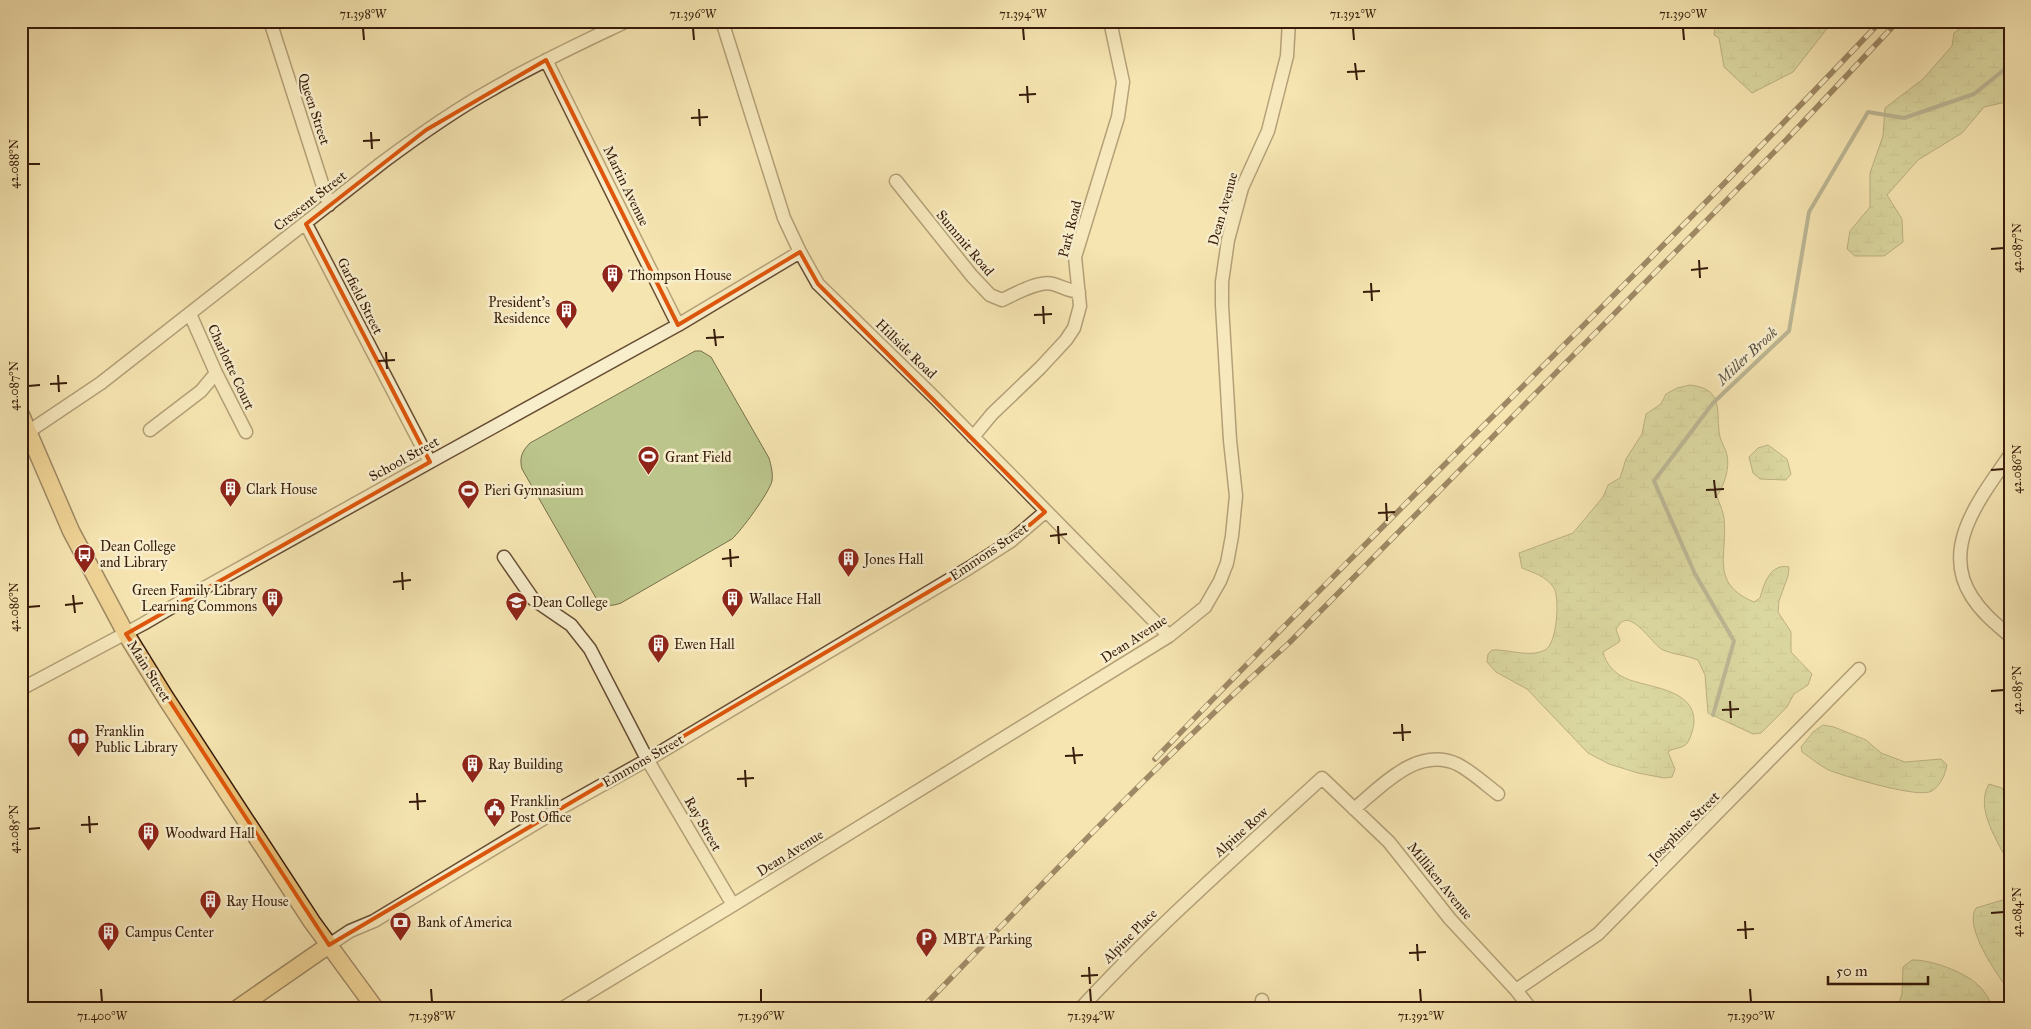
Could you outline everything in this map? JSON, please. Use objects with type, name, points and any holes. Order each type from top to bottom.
[{"type":"main road","name":"Main Street","points":[[21,415],[70,531],[126,634],[165,697],[329,945],[375,1008]]},
{"type":"main road","name":"Emmons Street","points":[[238,1008],[329,945]]},
{"type":"street","name":"Queen Street","points":[[270,21],[329,205]]},
{"type":"street","name":"Crescent Street","points":[[28,432],[101,383],[426,130],[490,90],[546,60],[627,21]]},
{"type":"street","name":"Hillside Road","points":[[722,21],[784,218],[818,284],[935,398],[1045,512],[1118,582],[1170,636]]},
{"type":"street","name":"Park Road","points":[[972,437],[992,414],[1040,368],[1066,340],[1074,328],[1080,306],[1075,257],[1118,117],[1122,82],[1110,21]]},
{"type":"street","name":"Dean Avenue","points":[[563,1008],[1170,636],[1205,607],[1220,581],[1227,563],[1236,496],[1229,420],[1222,282],[1228,240],[1242,188],[1268,131],[1287,56],[1289,21]]},
{"type":"street","name":"Martin Avenue","points":[[546,60],[678,325]]},
{"type":"street","name":"Summit Road","points":[[896,181],[972,276],[990,295],[1002,300],[1026,288],[1051,283],[1070,291],[1080,292]]},
{"type":"street","name":"Garfield Street","points":[[306,224],[430,462]]},
{"type":"street","name":"School Street","points":[[21,689],[126,634],[430,462],[678,325],[800,252]]},
{"type":"street","name":"Charlotte Court","points":[[190,314],[216,373],[246,432]]},
{"type":"street","points":[[150,430],[201,391],[216,373]]},
{"type":"street","points":[[2010,455],[1981,497],[1962,533],[1961,556],[1963,574],[1971,595],[1982,610],[2010,636]]},
{"type":"street","name":"Emmons Street","points":[[329,945],[350,931],[374,922],[968,568],[1011,541],[1045,512]]},
{"type":"street","name":"Ray Street","points":[[504,557],[533,599],[571,624],[590,649],[647,759],[733,905]]},
{"type":"street","name":"Josephine Street","points":[[1516,990],[1598,934],[1860,670]]},
{"type":"street","points":[[1354,809],[1406,767],[1432,758],[1457,764],[1498,794]]},
{"type":"street","name":"Milliken Avenue","points":[[1322,778],[1389,842],[1450,920],[1516,990],[1530,1008]]},
{"type":"street","name":"Alpine Row","points":[[1180,907],[1322,778]]},
{"type":"street","name":"Alpine Place","points":[[1081,1008],[1116,970],[1180,907]]},
{"type":"highlighted area","points":[[546,60],[678,325],[800,252],[818,284],[1045,512],[1011,541],[969,568],[329,945],[126,634],[430,462],[306,224],[426,130]]},
{"type":"green space","points":[[1716,21],[1833,21],[1793,72],[1752,93],[1724,67],[1719,38],[1714,35]]},
{"type":"green space","points":[[1970,21],[2010,21],[2010,101],[1984,107],[1962,133],[1918,160],[1887,195],[1902,219],[1903,242],[1884,256],[1855,256],[1847,249],[1850,231],[1870,207],[1870,173],[1883,136],[1885,108],[1923,79],[1952,46],[1954,33]]},
{"type":"green space","name":"Grant Field","points":[[695,351],[701,351],[711,357],[769,458],[772,472],[770,487],[742,528],[732,539],[621,603],[614,605],[604,604],[596,598],[522,469],[522,455],[530,443]]},
{"type":"green space","points":[[1690,385],[1709,391],[1714,397],[1717,403],[1720,437],[1728,460],[1726,477],[1717,496],[1724,518],[1723,556],[1726,577],[1731,586],[1754,602],[1760,598],[1766,581],[1773,571],[1777,568],[1789,567],[1788,576],[1779,601],[1778,612],[1791,632],[1791,652],[1812,674],[1808,685],[1794,694],[1787,707],[1761,733],[1753,734],[1708,713],[1705,675],[1698,660],[1663,650],[1633,622],[1627,620],[1621,623],[1616,630],[1619,642],[1603,652],[1611,668],[1625,678],[1657,687],[1679,696],[1693,711],[1694,723],[1690,738],[1684,746],[1668,752],[1675,769],[1672,777],[1664,778],[1638,773],[1609,764],[1588,753],[1527,689],[1496,672],[1487,662],[1488,654],[1492,650],[1533,653],[1545,650],[1549,646],[1555,631],[1556,594],[1554,588],[1540,575],[1522,568],[1519,553],[1573,533],[1603,497],[1608,485],[1620,478],[1626,459],[1642,434],[1646,414],[1661,404],[1666,394],[1677,388]]},
{"type":"green space","points":[[1768,445],[1787,459],[1791,474],[1786,480],[1760,479],[1753,473],[1749,457],[1758,448]]},
{"type":"green space","points":[[1823,725],[1834,727],[1866,740],[1881,753],[1905,762],[1941,759],[1947,765],[1944,776],[1935,789],[1925,793],[1899,790],[1831,771],[1802,752],[1801,747],[1813,732]]},
{"type":"green space","points":[[1989,784],[2002,788],[2010,804],[2010,866],[1986,815],[1984,804]]},
{"type":"green space","points":[[2010,896],[2010,992],[1978,939],[1973,916],[1976,908]]},
{"type":"green space","points":[[1912,960],[1937,964],[1965,975],[1983,990],[1993,1008],[1897,1008],[1902,994],[1903,967]]},
{"type":"waterway","name":"Miller Brook","points":[[1713,715],[1734,641],[1695,574],[1654,481],[1713,403],[1789,331],[1809,212],[1868,112],[1904,118],[1974,94],[2010,65]]},
{"type":"railway","points":[[1155,759],[1701,207],[1881,21]]},
{"type":"railway","points":[[922,1008],[1148,777],[1289,643],[1788,138],[1898,21]]},
{"type":"place","name":"Thompson House","points":[[612,294]]},
{"type":"place","name":"President's Residence","points":[[566,329]]},
{"type":"place","name":"Grant Field","points":[[649,476]]},
{"type":"place","name":"Clark House","points":[[230,508]]},
{"type":"place","name":"Pieri Gymnasium","points":[[468,509]]},
{"type":"place","name":"Dean College and Library","points":[[84,573]]},
{"type":"place","name":"Jones Hall","points":[[848,578]]},
{"type":"place","name":"Green Family Library Learning Commons","points":[[273,617]]},
{"type":"place","name":"Wallace Hall","points":[[733,618]]},
{"type":"place","name":"Dean College","points":[[516,621]]},
{"type":"place","name":"Ewen Hall","points":[[658,663]]},
{"type":"place","name":"Franklin Public Library","points":[[79,758]]},
{"type":"place","name":"Ray Building","points":[[472,783]]},
{"type":"place","name":"Franklin Post Office","points":[[494,828]]},
{"type":"place","name":"Woodward Hall","points":[[149,852]]},
{"type":"place","name":"Ray House","points":[[210,920]]},
{"type":"place","name":"Bank of America","points":[[401,941]]},
{"type":"place","name":"Campus Center","points":[[109,951]]},
{"type":"place","name":"MBTA Parking","points":[[927,958]]}]
